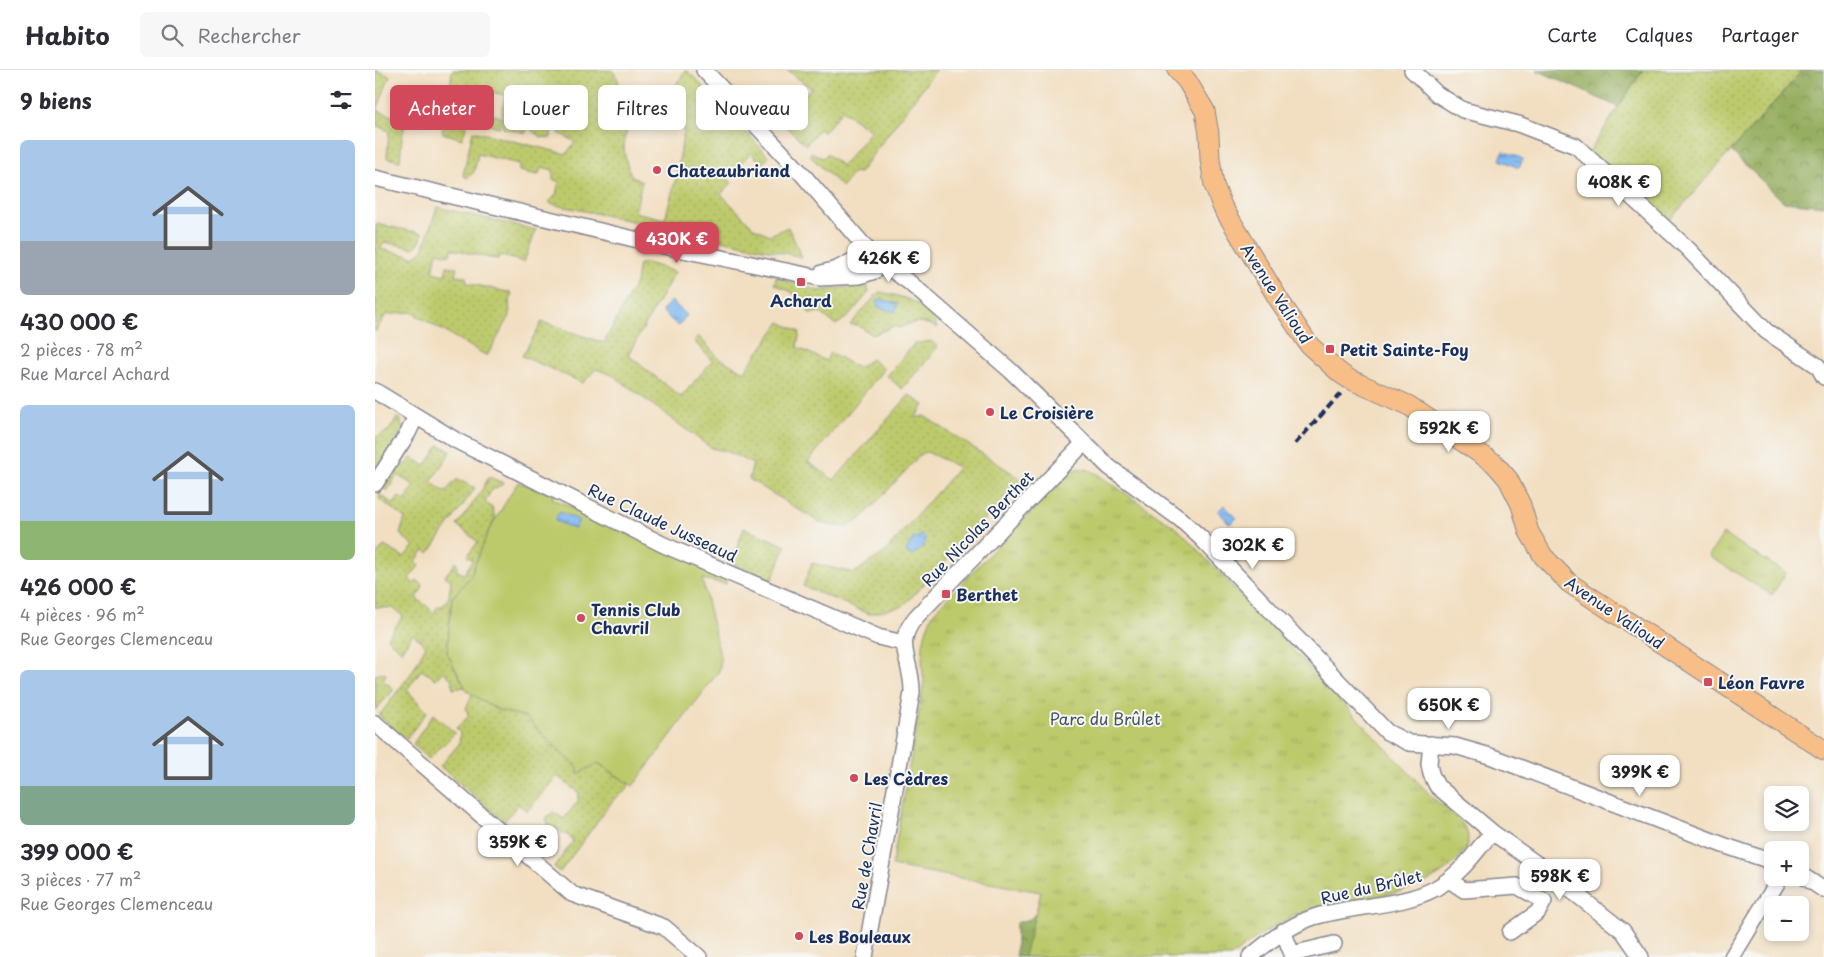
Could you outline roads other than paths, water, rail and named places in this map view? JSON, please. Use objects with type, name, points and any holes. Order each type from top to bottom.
[{"type":"main road","name":"Avenue Valioud","points":[[1177,70],[1187,81],[1205,111],[1214,185],[1222,206],[1309,346],[1349,379],[1408,405],[1494,463],[1509,479],[1521,505],[1529,532],[1543,556],[1569,583],[1824,750]]},
{"type":"street","points":[[704,70],[803,175],[866,248],[875,263]]},
{"type":"street","points":[[1412,70],[1437,94],[1463,110],[1518,124],[1576,146],[1688,249],[1765,331],[1818,366],[1824,377]]},
{"type":"street","points":[[375,178],[668,247],[806,274],[837,269],[860,257],[875,263],[910,283],[1011,371],[1109,467],[1180,519],[1201,538],[1387,732],[1409,743],[1455,746],[1490,756],[1764,859]]},
{"type":"street","name":"Rue Claude Jusseaud","points":[[375,391],[457,441],[664,545],[878,637],[903,643]]},
{"type":"street","points":[[375,484],[408,433],[416,416]]},
{"type":"street","name":"Rue Nicolas Berthet","points":[[903,643],[906,632],[916,617],[1084,443]]},
{"type":"street","name":"Rue de Chavril","points":[[865,957],[912,693],[911,672],[903,643]]},
{"type":"street","points":[[375,723],[572,894],[664,927],[699,957]]},
{"type":"street","points":[[1431,744],[1429,764],[1431,774],[1437,786],[1491,832],[1544,869],[1623,931],[1641,957]]},
{"type":"street","name":"Rue du Brûlet","points":[[1250,957],[1283,931],[1313,917],[1411,898],[1436,888],[1459,873],[1491,832]]},
{"type":"street","points":[[1449,880],[1464,890],[1517,886],[1544,901],[1538,912],[1510,932]]},
{"type":"street","points":[[1809,880],[1824,890]]},
{"type":"street","points":[[1732,957],[1775,886]]},
{"type":"street","points":[[1283,931],[1293,955],[1334,944]]},
{"type":"water","points":[[1503,151],[1523,159],[1519,168],[1500,160]]},
{"type":"water","points":[[881,299],[898,304],[895,312],[878,307],[877,301]]},
{"type":"water","points":[[671,301],[687,315],[678,326],[662,311]]},
{"type":"water","points":[[1224,505],[1237,518],[1230,524],[1218,511]]},
{"type":"water","points":[[559,512],[579,520],[575,529],[555,521]]},
{"type":"water","points":[[921,535],[926,538],[923,547],[913,555],[908,554],[906,551],[912,540]]},
{"type":"railway","points":[[1295,444],[1342,392]]},
{"type":"place","name":"Chateaubriand","points":[[657,170]]},
{"type":"place","name":"Achard","points":[[801,282]]},
{"type":"place","name":"Petit Sainte-Foy","points":[[1330,349]]},
{"type":"place","name":"Le Croisière","points":[[990,412]]},
{"type":"place","name":"Berthet","points":[[946,594]]},
{"type":"place","name":"Tennis Club Chavril","points":[[581,618]]},
{"type":"place","name":"Léon Favre","points":[[1708,682]]},
{"type":"place","name":"Les Cèdres","points":[[854,778]]},
{"type":"place","name":"Les Bouleaux","points":[[799,936]]},
{"type":"park label","name":"Parc du Brûlet","points":[[1105,718]]}]
